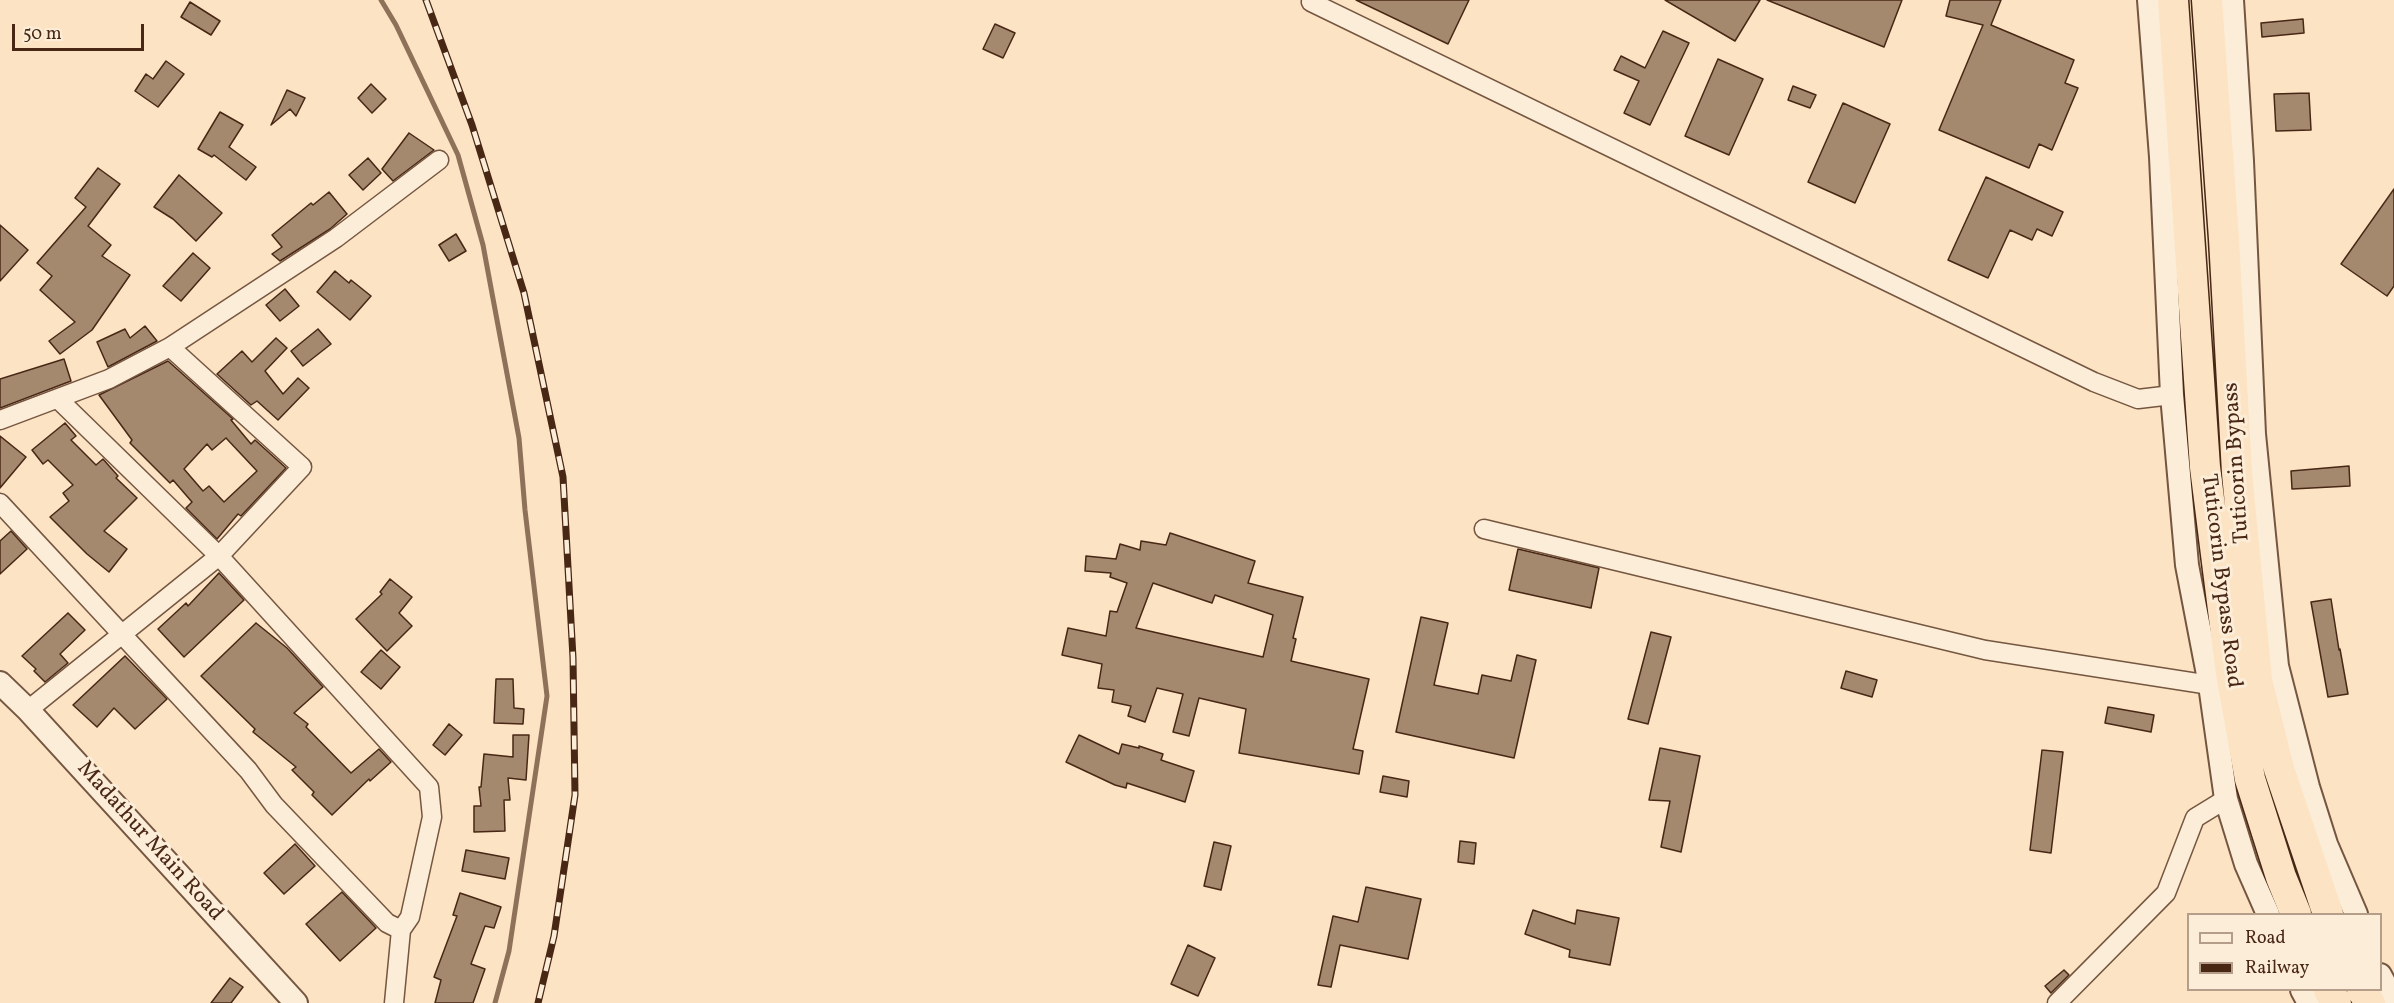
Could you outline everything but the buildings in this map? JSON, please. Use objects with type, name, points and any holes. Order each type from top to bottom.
[{"type":"highway","name":"Tuticorin Bypass Road","points":[[2173,0],[2205,468],[2230,673],[2250,779],[2281,877],[2295,913]]},
{"type":"highway","name":"Tuticorin Bypass","points":[[2207,0],[2224,239],[2237,473],[2257,680],[2278,769],[2327,913]]},
{"type":"street","points":[[2149,0],[2161,157],[2172,395],[2187,565],[2210,685],[2226,799],[2246,864],[2267,913]]},
{"type":"street","points":[[2232,0],[2242,161],[2254,434],[2277,666],[2308,787],[2326,844],[2355,913]]},
{"type":"street","points":[[1311,2],[2094,382],[2138,399],[2172,395]]},
{"type":"street","points":[[0,420],[109,379],[170,347],[336,238],[439,160]]},
{"type":"street","points":[[28,710],[219,556],[302,468],[170,347]]},
{"type":"street","points":[[58,399],[219,556],[429,787],[432,817],[410,917],[401,930],[394,1003]]},
{"type":"street","points":[[0,503],[248,771],[274,805],[387,922],[401,930]]},
{"type":"street","points":[[1484,529],[1985,650],[2210,685]]},
{"type":"street","name":"Madathur Main Road","points":[[0,683],[28,710],[297,1003]]},
{"type":"street","points":[[2057,1003],[2166,893],[2195,818],[2226,799]]},
{"type":"street","points":[[2382,979],[2394,1001]]},
{"type":"waterway","points":[[381,0],[396,25],[458,155],[483,245],[519,438],[525,510],[547,696],[509,951],[495,1003]]},
{"type":"railway","points":[[426,0],[472,125],[524,293],[563,477],[573,658],[575,795],[554,936],[538,1003]]}]
